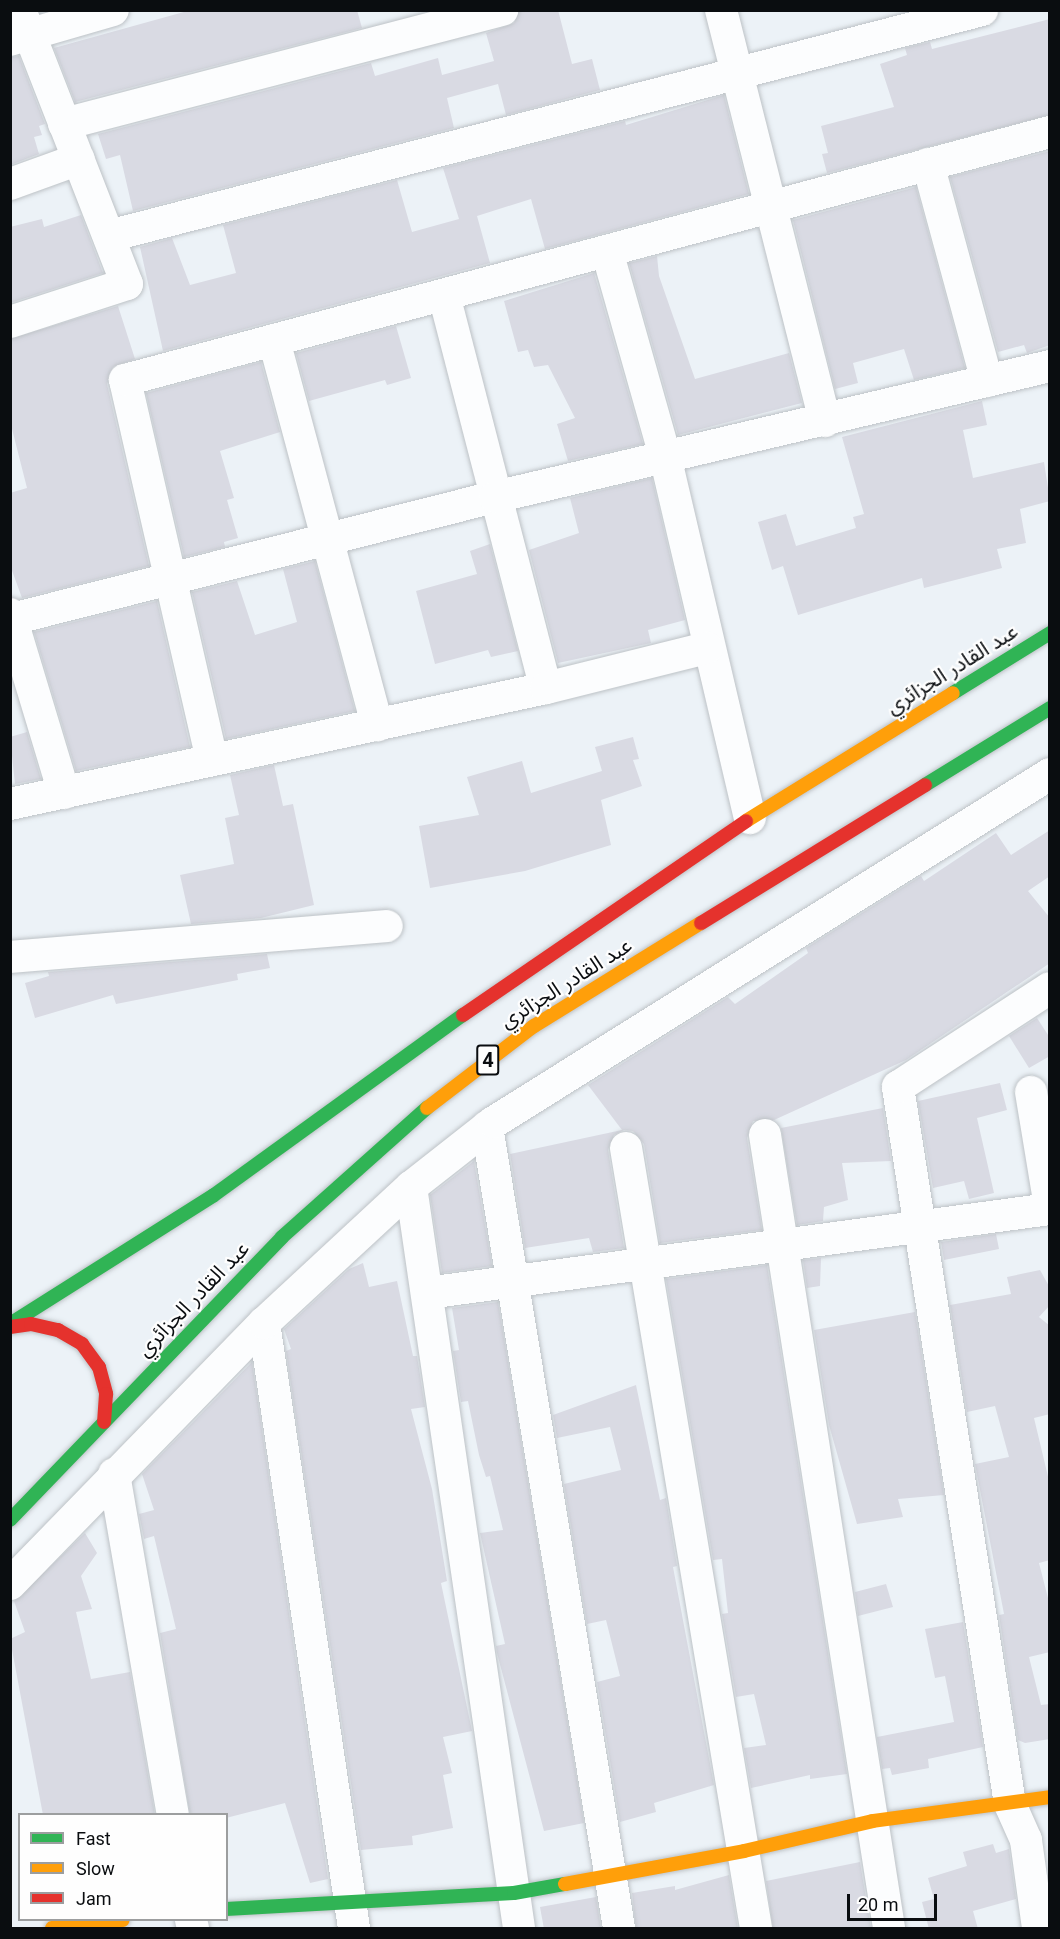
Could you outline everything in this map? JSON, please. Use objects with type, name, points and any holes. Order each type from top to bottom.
[{"type":"main road","name":"عبد القادر الجزائري","points":[[10,1326],[214,1195],[392,1064],[750,818],[1050,633]]},
{"type":"main road","name":"عبد القادر الجزائري","points":[[10,1520],[282,1237],[442,1095],[515,1039],[1050,708]]},
{"type":"main road","points":[[10,1326],[31,1324],[58,1329],[82,1344],[99,1367],[106,1394],[104,1422]]},
{"type":"main road","points":[[228,1909],[351,1915],[513,1893],[612,1877],[744,1851],[873,1821],[1050,1797]]},
{"type":"main road","points":[[52,1929],[115,1921]]},
{"type":"street","points":[[10,322],[127,284],[79,159],[20,28],[113,10]]},
{"type":"street","points":[[64,124],[502,10]]},
{"type":"street","points":[[721,10],[825,420]]},
{"type":"street","points":[[109,236],[982,10]]},
{"type":"street","points":[[212,760],[125,380],[1050,132]]},
{"type":"street","points":[[10,184],[79,159]]},
{"type":"street","points":[[928,165],[987,381]]},
{"type":"street","points":[[607,251],[665,456],[707,648],[750,818]]},
{"type":"street","points":[[444,295],[546,688]]},
{"type":"street","points":[[274,340],[377,725]]},
{"type":"street","points":[[64,793],[12,626],[170,580],[329,542],[495,497],[1050,366]]},
{"type":"street","points":[[10,804],[546,688],[707,648]]},
{"type":"street","points":[[10,1584],[114,1474],[264,1323],[411,1187],[487,1127],[1050,774]]},
{"type":"street","points":[[10,957],[387,926]]},
{"type":"street","points":[[1038,1929],[1026,1840],[1010,1804],[898,1087],[1050,988]]},
{"type":"street","points":[[426,1293],[511,1284],[1050,1208],[1031,1092]]},
{"type":"street","points":[[487,1127],[511,1284],[619,1929]]},
{"type":"street","points":[[765,1135],[889,1929]]},
{"type":"street","points":[[626,1148],[756,1929]]},
{"type":"street","points":[[411,1187],[519,1929]]},
{"type":"street","points":[[264,1323],[351,1915]]},
{"type":"street","points":[[114,1474],[173,1813]]},
{"type":"building","points":[[191,10],[357,10],[362,28],[75,102],[54,48]]},
{"type":"building","points":[[519,10],[558,10],[572,64],[592,59],[600,90],[506,115],[498,84],[447,98],[454,128],[133,211],[120,155],[106,159],[98,134],[371,63],[375,76],[438,58],[442,75],[494,61],[486,33],[514,23]]},
{"type":"building","points":[[1050,19],[1050,115],[827,173],[822,154],[828,153],[821,126],[894,107],[880,64],[907,55],[905,48],[930,42],[932,49]]},
{"type":"building","points":[[19,56],[45,124],[39,126],[42,135],[34,137],[39,154],[10,165],[10,57]]},
{"type":"building","points":[[724,95],[749,194],[545,249],[531,199],[477,216],[490,263],[163,351],[140,247],[172,238],[190,285],[236,273],[223,225],[397,180],[412,232],[459,219],[443,168],[625,121],[626,125]]},
{"type":"building","points":[[1050,151],[1050,345],[1027,353],[1024,345],[998,352],[950,177]]},
{"type":"building","points":[[916,187],[965,368],[914,380],[904,349],[853,363],[858,383],[835,389],[793,220]]},
{"type":"building","points":[[81,215],[103,273],[10,303],[10,227],[42,219],[44,227]]},
{"type":"building","points":[[657,256],[659,276],[695,379],[789,353],[802,403],[678,435],[629,263]]},
{"type":"building","points":[[594,273],[643,444],[568,461],[557,424],[575,418],[548,365],[534,367],[528,350],[518,352],[504,301]]},
{"type":"building","points":[[118,306],[135,359],[113,367],[107,384],[149,566],[22,598],[10,565],[10,493],[27,488],[10,421],[10,339]]},
{"type":"building","points":[[396,326],[411,378],[387,385],[385,380],[309,401],[296,353]]},
{"type":"building","points":[[261,362],[280,432],[220,451],[234,498],[227,500],[238,538],[224,542],[225,547],[184,557],[146,393]]},
{"type":"building","points":[[982,401],[987,425],[963,430],[973,478],[1044,462],[1050,501],[1020,509],[1026,543],[997,549],[1002,568],[924,588],[922,578],[798,615],[783,566],[772,570],[758,522],[786,514],[796,546],[856,528],[853,517],[864,514],[842,437]]},
{"type":"building","points":[[652,478],[685,620],[648,630],[651,643],[558,663],[529,550],[579,533],[570,498]]},
{"type":"building","points":[[490,544],[518,651],[491,657],[488,650],[435,664],[416,591],[477,574],[470,551]]},
{"type":"building","points":[[315,561],[355,711],[226,739],[192,592],[237,581],[255,635],[297,622],[283,569]]},
{"type":"building","points":[[157,601],[190,747],[76,771],[34,632]]},
{"type":"building","points":[[27,732],[41,779],[15,784],[10,737]]},
{"type":"building","points":[[633,737],[639,759],[633,760],[642,786],[601,800],[611,845],[525,871],[430,888],[419,826],[479,815],[467,777],[522,761],[531,793],[602,771],[595,747]]},
{"type":"building","points":[[274,765],[283,806],[293,804],[314,905],[261,918],[191,924],[180,875],[234,864],[225,818],[239,815],[230,775]]},
{"type":"building","points":[[1050,830],[1050,876],[1028,891],[1050,918],[1050,963],[906,1060],[774,1120],[753,1121],[747,1138],[762,1230],[660,1243],[644,1144],[633,1131],[624,1130],[614,1135],[608,1150],[624,1248],[593,1252],[589,1238],[525,1248],[510,1154],[622,1130],[588,1085],[728,997],[735,1004],[808,953],[806,948],[921,876],[924,881],[996,833],[1011,855]]},
{"type":"building","points":[[267,954],[270,968],[237,974],[238,980],[116,1004],[113,995],[35,1018],[25,983],[49,976],[48,972]]},
{"type":"building","points":[[1037,1018],[1050,1038],[1050,1056],[1029,1068],[1009,1036]]},
{"type":"building","points":[[1000,1083],[1007,1110],[977,1118],[994,1193],[969,1199],[964,1181],[933,1188],[918,1101]]},
{"type":"building","points":[[883,1108],[891,1161],[842,1163],[848,1200],[824,1207],[823,1221],[797,1225],[781,1128]]},
{"type":"building","points":[[474,1161],[492,1266],[442,1273],[430,1195]]},
{"type":"building","points":[[996,1234],[999,1249],[944,1260],[941,1242]]},
{"type":"building","points":[[821,1258],[820,1286],[807,1288],[803,1260]]},
{"type":"building","points":[[363,1263],[369,1287],[397,1281],[413,1356],[417,1356],[425,1407],[411,1409],[432,1489],[447,1581],[441,1583],[472,1731],[443,1737],[452,1773],[443,1775],[453,1828],[412,1836],[413,1845],[361,1850],[286,1351],[291,1349],[284,1329],[349,1269]]},
{"type":"building","points":[[767,1265],[847,1774],[810,1779],[810,1775],[751,1788],[744,1748],[766,1745],[754,1694],[736,1697],[722,1614],[728,1613],[722,1559],[713,1560],[666,1279]]},
{"type":"building","points":[[1040,1270],[1050,1288],[1050,1305],[1039,1317],[1050,1326],[1050,1414],[1034,1418],[1050,1485],[1050,1560],[1039,1563],[1050,1606],[1050,1652],[1029,1657],[1041,1705],[1050,1704],[1050,1739],[1025,1743],[1018,1740],[999,1615],[1004,1614],[975,1464],[1009,1457],[995,1406],[967,1412],[950,1305],[1011,1294],[1007,1277]]},
{"type":"building","points":[[498,1302],[584,1823],[544,1831],[497,1653],[496,1646],[505,1644],[480,1533],[503,1530],[490,1476],[486,1477],[479,1455],[468,1401],[461,1402],[453,1351],[459,1350],[452,1308]]},
{"type":"building","points":[[915,1312],[944,1495],[898,1499],[903,1517],[857,1524],[829,1425],[814,1330]]},
{"type":"building","points":[[252,1362],[328,1879],[310,1883],[285,1803],[228,1817],[228,1813],[190,1813],[160,1633],[176,1629],[154,1536],[144,1539],[139,1514],[154,1510],[142,1474]]},
{"type":"building","points":[[636,1385],[660,1500],[666,1498],[677,1566],[673,1567],[714,1785],[654,1803],[656,1812],[620,1822],[597,1682],[620,1676],[606,1620],[587,1624],[564,1484],[621,1470],[610,1427],[557,1438],[553,1415]]},
{"type":"building","points":[[85,1533],[97,1553],[81,1576],[92,1609],[76,1612],[91,1679],[130,1672],[155,1813],[43,1813],[10,1639],[25,1632],[14,1601]]},
{"type":"building","points":[[886,1584],[893,1607],[858,1616],[855,1592]]},
{"type":"building","points":[[963,1622],[983,1747],[928,1759],[929,1768],[892,1775],[890,1768],[882,1769],[877,1737],[954,1722],[945,1676],[935,1678],[925,1629]]},
{"type":"building","points":[[993,1844],[996,1853],[1009,1849],[1016,1899],[973,1911],[978,1929],[929,1929],[922,1902],[934,1899],[928,1878],[967,1866],[963,1852]]},
{"type":"building","points":[[860,1862],[871,1929],[773,1929],[766,1881]]},
{"type":"building","points":[[729,1875],[738,1929],[636,1929],[632,1893],[675,1886],[675,1890]]},
{"type":"building","points":[[596,1897],[601,1929],[544,1929],[540,1907]]},
{"type":"traffic: fast","points":[[953,693],[1050,633]]},
{"type":"traffic: fast","points":[[925,785],[1050,708]]},
{"type":"traffic: fast","points":[[10,1324],[214,1195],[463,1015]]},
{"type":"traffic: fast","points":[[10,1520],[282,1237],[427,1108]]},
{"type":"traffic: fast","points":[[228,1909],[514,1893],[565,1884]]},
{"type":"traffic: slow","points":[[746,821],[953,693]]},
{"type":"traffic: slow","points":[[427,1108],[534,1026],[701,923]]},
{"type":"traffic: slow","points":[[565,1884],[744,1851],[873,1821],[1050,1797]]},
{"type":"traffic: slow","points":[[52,1928],[114,1921]]},
{"type":"traffic: jam","points":[[701,923],[925,785]]},
{"type":"traffic: jam","points":[[463,1015],[746,821]]},
{"type":"traffic: jam","points":[[10,1327],[31,1324],[58,1330],[82,1344],[99,1367],[106,1394],[104,1422]]}]
